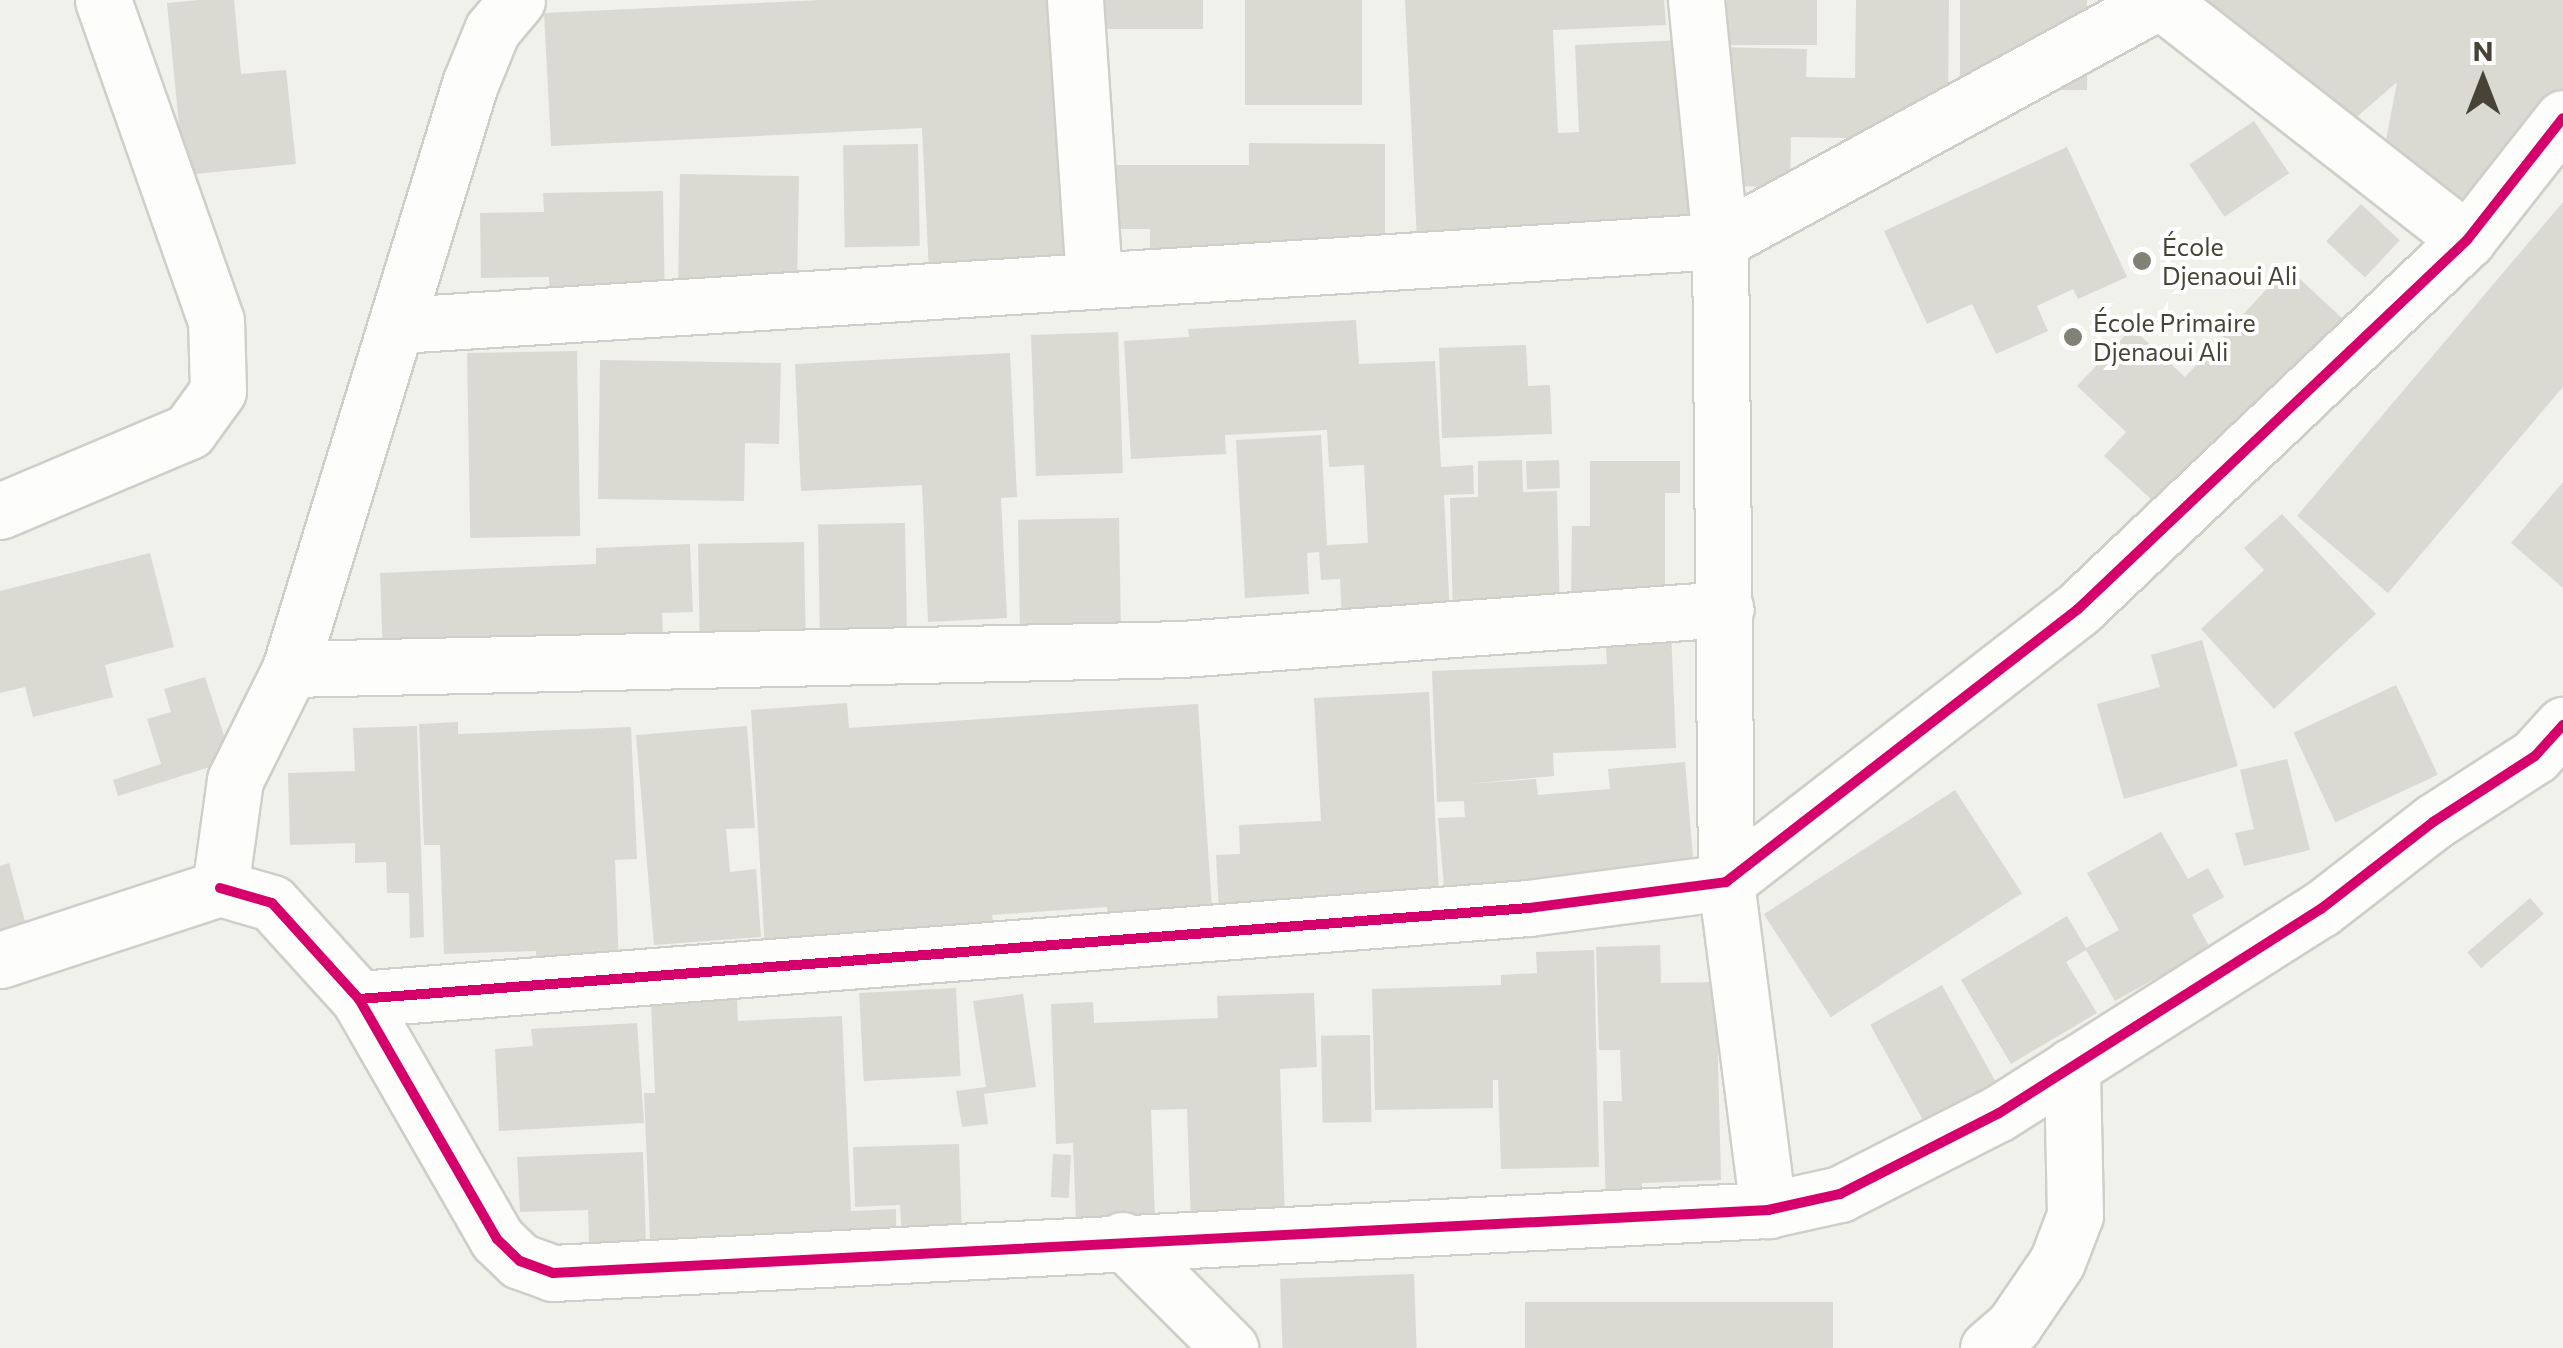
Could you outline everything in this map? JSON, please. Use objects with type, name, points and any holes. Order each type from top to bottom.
[{"type":"street","points":[[0,512],[189,431],[218,392],[216,320],[103,0]]},
{"type":"street","points":[[220,888],[235,780],[290,669],[399,325],[470,84],[492,30],[517,0]]},
{"type":"street","points":[[1075,0],[1094,277]]},
{"type":"street","points":[[1696,0],[1720,241],[1726,882],[1768,1210]]},
{"type":"street","points":[[399,325],[1094,277],[1720,241],[2161,1],[2467,240]]},
{"type":"street","points":[[359,999],[1509,910],[1726,882],[2078,609],[2467,240],[2563,118]]},
{"type":"street","points":[[290,669],[1182,649],[1726,609]]},
{"type":"street","points":[[0,960],[220,888],[272,903],[359,999],[497,1240],[534,1268],[553,1273],[1122,1240],[1768,1210],[1840,1194],[1999,1113],[2322,909],[2433,822],[2534,756],[2563,725]]},
{"type":"street","points":[[1988,1348],[2014,1325],[2057,1262],[2076,1215],[2072,1066]]},
{"type":"street","points":[[1122,1240],[1230,1348]]},
{"type":"building","points":[[234,0],[241,74],[286,70],[296,164],[184,175],[167,3]]},
{"type":"building","points":[[821,0],[1055,0],[1068,267],[929,273],[922,128],[551,146],[544,13]]},
{"type":"building","points":[[1082,0],[1203,0],[1203,29],[1082,29]]},
{"type":"building","points":[[1245,0],[1362,0],[1362,105],[1245,105]]},
{"type":"building","points":[[1405,0],[1664,0],[1666,25],[1553,30],[1558,133],[1579,132],[1575,45],[1683,40],[1692,226],[1417,240]]},
{"type":"building","points":[[1727,0],[1817,0],[1817,45],[1727,45]]},
{"type":"building","points":[[1856,0],[1949,0],[1948,109],[1901,108],[1901,139],[1791,137],[1790,187],[1717,186],[1719,47],[1807,49],[1806,77],[1855,78]]},
{"type":"building","points":[[1960,0],[2087,0],[2087,90],[1960,90]]},
{"type":"building","points":[[2206,0],[2563,0],[2563,120],[2462,209],[2384,151],[2397,82],[2326,144],[2205,8]]},
{"type":"building","points":[[2254,121],[2289,173],[2225,217],[2189,165]]},
{"type":"building","points":[[1249,143],[1385,144],[1385,246],[1150,255],[1150,229],[1117,229],[1117,165],[1249,165]]},
{"type":"building","points":[[918,144],[920,246],[845,247],[843,145]]},
{"type":"building","points":[[2067,147],[2127,277],[2078,299],[2073,289],[2037,306],[2048,331],[1996,354],[1972,304],[1927,324],[1884,231]]},
{"type":"building","points":[[680,174],[799,176],[797,285],[678,283]]},
{"type":"building","points":[[663,191],[665,312],[550,314],[549,277],[481,278],[480,213],[544,212],[543,193]]},
{"type":"building","points":[[2563,202],[2563,387],[2388,593],[2297,516]]},
{"type":"building","points":[[2361,204],[2400,240],[2365,277],[2326,241]]},
{"type":"building","points":[[2287,267],[2343,319],[2164,511],[2104,456],[2126,432],[2077,386],[2132,328],[2185,377]]},
{"type":"building","points":[[1356,320],[1359,364],[1435,361],[1441,467],[1473,465],[1474,494],[1444,495],[1450,615],[1342,621],[1340,579],[1321,580],[1319,552],[1307,553],[1309,594],[1245,598],[1236,440],[1321,435],[1327,545],[1368,543],[1364,465],[1329,467],[1327,430],[1225,435],[1226,454],[1131,459],[1124,341],[1189,337],[1188,329]]},
{"type":"building","points":[[1118,332],[1123,473],[1036,476],[1031,335]]},
{"type":"building","points":[[1526,345],[1528,386],[1550,385],[1552,434],[1442,438],[1439,348]]},
{"type":"building","points":[[577,351],[580,536],[470,538],[467,353]]},
{"type":"building","points":[[1010,353],[1017,497],[1001,498],[1007,618],[928,622],[922,485],[801,491],[795,364]]},
{"type":"building","points":[[600,360],[781,363],[779,444],[745,443],[744,501],[598,499]]},
{"type":"building","points":[[1522,460],[1523,492],[1557,491],[1560,616],[1453,618],[1450,498],[1478,497],[1478,461]]},
{"type":"building","points":[[1559,460],[1560,488],[1527,489],[1526,461]]},
{"type":"building","points":[[1590,461],[1680,461],[1680,493],[1665,493],[1665,592],[1571,591],[1572,526],[1590,526]]},
{"type":"building","points":[[2563,482],[2563,588],[2511,543]]},
{"type":"building","points":[[2282,514],[2376,614],[2274,709],[2201,629],[2264,570],[2244,548]]},
{"type":"building","points":[[1119,518],[1121,636],[1020,638],[1018,520]]},
{"type":"building","points":[[905,523],[908,667],[821,668],[818,525]]},
{"type":"building","points":[[804,542],[806,676],[700,678],[698,544]]},
{"type":"building","points":[[690,544],[693,612],[662,613],[663,635],[383,655],[380,573],[596,564],[596,548]]},
{"type":"building","points":[[150,553],[174,647],[105,665],[113,697],[33,717],[25,687],[0,693],[0,591]]},
{"type":"building","points":[[1671,630],[1676,748],[1553,753],[1554,776],[1466,784],[1536,779],[1538,795],[1610,789],[1608,769],[1685,762],[1694,870],[1446,910],[1438,818],[1465,817],[1464,801],[1437,802],[1432,671],[1607,664],[1605,633]]},
{"type":"building","points":[[2202,640],[2238,766],[2124,799],[2097,704],[2160,687],[2151,655]]},
{"type":"building","points":[[205,677],[232,760],[118,796],[113,780],[161,764],[147,719],[171,712],[164,689]]},
{"type":"building","points":[[2396,685],[2438,775],[2335,822],[2294,733]]},
{"type":"building","points":[[1429,692],[1441,935],[1220,932],[1216,855],[1240,854],[1239,825],[1321,821],[1314,698]]},
{"type":"building","points":[[847,703],[849,728],[1198,704],[1213,922],[1109,930],[1107,907],[992,915],[993,922],[880,931],[882,959],[766,968],[751,710]]},
{"type":"building","points":[[458,722],[458,734],[631,727],[637,859],[615,860],[619,968],[536,970],[536,951],[444,954],[440,845],[424,845],[419,724]]},
{"type":"building","points":[[417,726],[424,937],[410,938],[409,893],[387,893],[386,862],[355,863],[355,843],[290,845],[288,773],[355,771],[353,728]]},
{"type":"building","points":[[747,726],[755,828],[726,829],[730,872],[756,869],[761,937],[654,945],[636,735]]},
{"type":"building","points":[[2287,759],[2310,850],[2244,866],[2235,833],[2254,829],[2240,770]]},
{"type":"building","points":[[1955,790],[2022,893],[1831,1017],[1764,914]]},
{"type":"building","points":[[2161,832],[2188,879],[2208,868],[2224,897],[2192,915],[2210,948],[2115,1001],[2086,950],[2066,962],[2097,1013],[2011,1064],[1961,980],[2067,916],[2086,948],[2119,930],[2087,873]]},
{"type":"building","points":[[9,863],[28,932],[0,940],[0,866]]},
{"type":"building","points":[[2530,898],[2544,914],[2481,968],[2467,952]]},
{"type":"building","points":[[1660,945],[1661,983],[1716,982],[1721,1180],[1642,1183],[1642,1207],[1606,1207],[1603,1101],[1622,1101],[1620,1050],[1599,1050],[1596,947]]},
{"type":"building","points":[[1594,950],[1599,1167],[1501,1169],[1498,1080],[1493,1080],[1493,1108],[1375,1110],[1372,989],[1501,985],[1501,975],[1537,973],[1536,952]]},
{"type":"building","points":[[1942,985],[2004,1097],[1932,1137],[1870,1025]]},
{"type":"building","points":[[956,988],[961,1076],[864,1081],[859,993]]},
{"type":"building","points":[[1314,993],[1317,1067],[1280,1069],[1285,1220],[1191,1223],[1187,1109],[1151,1110],[1155,1218],[1076,1221],[1073,1143],[1056,1144],[1051,1004],[1093,1002],[1094,1023],[1218,1018],[1217,996]]},
{"type":"building","points":[[1023,994],[1036,1087],[984,1094],[988,1124],[962,1127],[956,1091],[986,1087],[973,1001]]},
{"type":"building","points":[[737,999],[738,1021],[842,1016],[851,1211],[896,1209],[896,1228],[650,1239],[644,1093],[655,1093],[651,1003]]},
{"type":"building","points":[[637,1023],[644,1123],[499,1131],[495,1049],[533,1046],[531,1029]]},
{"type":"building","points":[[1370,1035],[1372,1122],[1323,1123],[1321,1036]]},
{"type":"building","points":[[959,1144],[962,1237],[902,1239],[900,1205],[855,1207],[853,1147]]},
{"type":"building","points":[[643,1152],[646,1243],[589,1245],[588,1210],[520,1212],[517,1157]]},
{"type":"building","points":[[1053,1154],[1071,1155],[1069,1198],[1051,1197]]},
{"type":"building","points":[[1414,1274],[1417,1348],[1283,1348],[1280,1279]]},
{"type":"building","points":[[1525,1302],[1833,1302],[1833,1348],[1525,1348]]},
{"type":"cycle path","points":[[359,999],[1529,908],[1726,882],[2078,609],[2467,240],[2563,118]]},
{"type":"cycle path","points":[[220,888],[272,903],[359,999],[497,1239],[520,1261],[553,1273],[1768,1210],[1840,1194],[1999,1113],[2321,909],[2433,822],[2535,756],[2563,725]]},
{"type":"place","name":"École Djenaoui Ali","points":[[2142,261]]},
{"type":"place","name":"École Primaire Djenaoui Ali","points":[[2073,337]]}]
